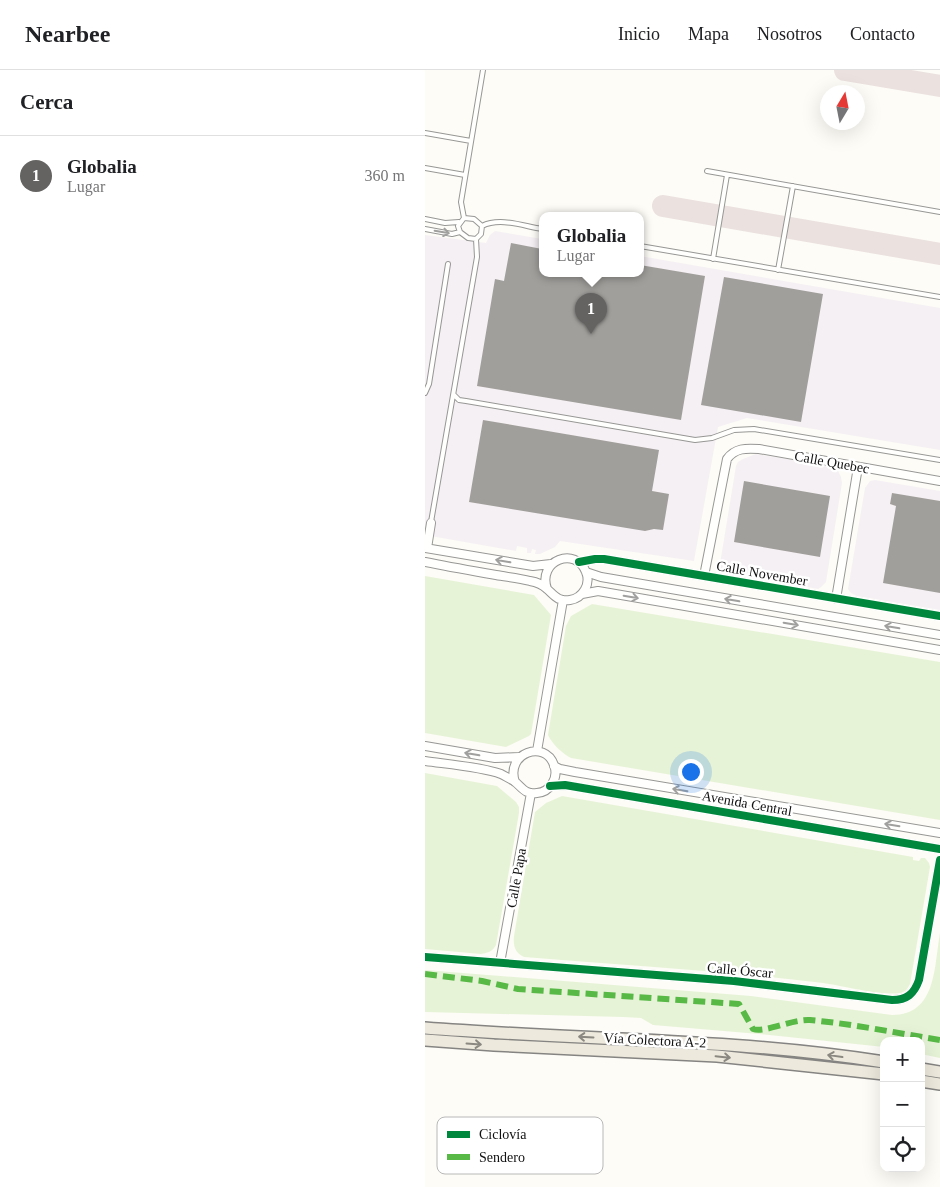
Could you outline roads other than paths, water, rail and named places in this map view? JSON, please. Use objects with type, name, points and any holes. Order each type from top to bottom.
[{"type":"main road","name":"Vía Colectora A-2","points":[[425,1028],[715,1044],[799,1051],[880,1061]]},
{"type":"main road","name":"Vía Colectora A-2","points":[[425,1040],[717,1056],[880,1074]]},
{"type":"main road","points":[[925,1069],[940,1072]]},
{"type":"main road","points":[[925,1082],[940,1084]]},
{"type":"street","name":"Calle Quebec","points":[[704,576],[727,459],[735,451],[749,448],[940,481]]},
{"type":"street","points":[[836,599],[858,467]]},
{"type":"street","points":[[431,523],[426,548],[533,566],[551,564],[568,558],[579,562],[587,572],[601,577],[940,635]]},
{"type":"street","name":"Calle November","points":[[579,562],[604,559],[940,616]]},
{"type":"street","points":[[425,562],[531,581],[563,600],[570,600],[582,594],[598,591],[940,650]]},
{"type":"street","points":[[547,589],[545,579],[551,564]]},
{"type":"street","points":[[582,594],[587,584],[587,572]]},
{"type":"street","points":[[537,751],[563,600]]},
{"type":"street","points":[[425,746],[495,758],[519,758],[537,751],[548,756],[555,766],[555,777],[550,786],[538,794],[519,787],[515,782],[513,772],[519,758]]},
{"type":"street","points":[[425,760],[492,772],[515,782]]},
{"type":"street","name":"Avenida Central","points":[[555,766],[575,772],[940,833]]},
{"type":"street","name":"Avenida Central","points":[[550,786],[565,785],[940,848]]},
{"type":"street","name":"Calle Papa","points":[[501,963],[531,793]]},
{"type":"street","name":"Calle Óscar","points":[[425,957],[734,981],[900,1000],[913,994],[919,980],[940,860]]},
{"type":"lane","points":[[463,218],[461,202],[483,70]]},
{"type":"lane","points":[[425,132],[471,141]]},
{"type":"lane","points":[[425,168],[465,175]]},
{"type":"lane","points":[[707,171],[940,212]]},
{"type":"lane","points":[[713,259],[727,175]]},
{"type":"lane","points":[[778,270],[793,186]]},
{"type":"lane","points":[[425,219],[445,223],[459,222],[463,218]]},
{"type":"lane","points":[[463,218],[474,219],[482,226]]},
{"type":"lane","points":[[459,222],[460,232],[468,238],[475,238],[481,234],[482,226]]},
{"type":"lane","points":[[482,226],[489,222],[497,222],[539,229]]},
{"type":"lane","points":[[425,229],[452,234],[460,232]]},
{"type":"lane","points":[[431,523],[477,257],[475,238]]},
{"type":"lane","points":[[644,247],[940,298]]},
{"type":"lane","points":[[425,392],[429,384],[448,264]]},
{"type":"lane","points":[[454,395],[459,400],[695,440],[712,438],[734,430],[754,429],[940,460]]},
{"type":"place","name":"Globalia","points":[[591,334]]}]
